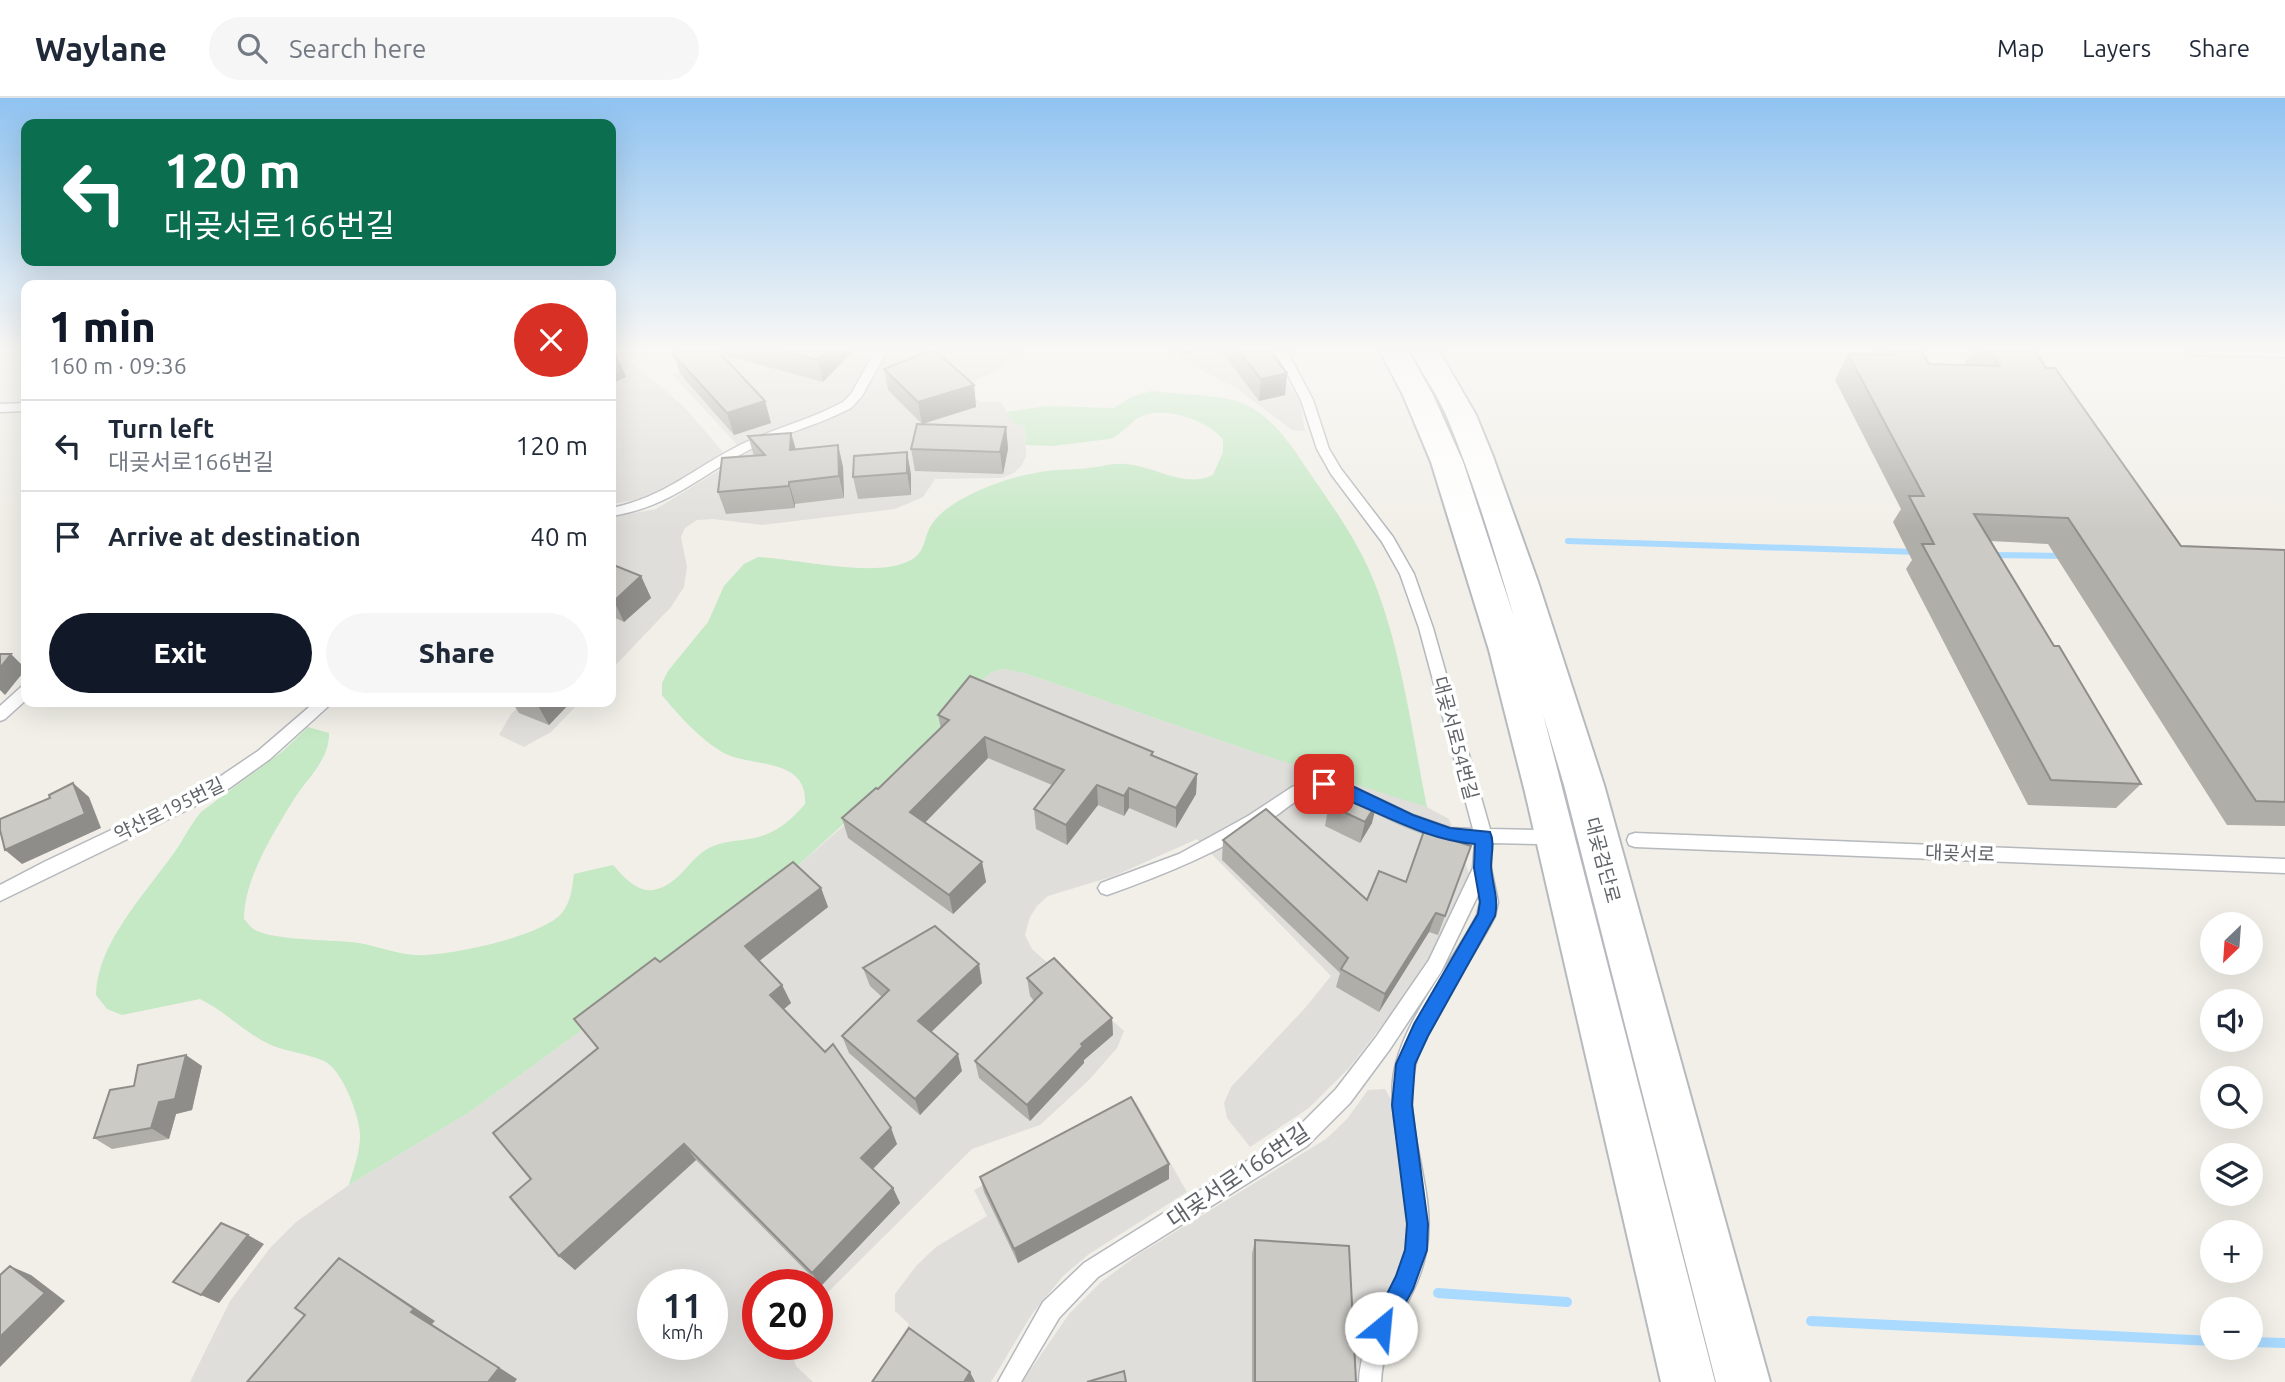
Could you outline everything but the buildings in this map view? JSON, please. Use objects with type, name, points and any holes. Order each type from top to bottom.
[{"type":"main road","name":"대곶검단로","points":[[1425,411],[1447,462],[1507,650],[1548,806],[1688,1382]]},
{"type":"main road","name":"대곶검단로","points":[[1459,411],[1521,582],[1584,785],[1743,1382]]},
{"type":"lane","points":[[616,509],[658,501],[744,448],[832,411]]},
{"type":"lane","name":"대곶서로54번길","points":[[1311,411],[1323,449],[1336,471],[1388,540],[1407,574],[1426,628],[1461,765],[1484,837],[1482,868],[1489,902],[1486,916],[1421,1030],[1405,1064],[1402,1105],[1418,1224],[1416,1250],[1405,1281],[1372,1350],[1370,1382]]},
{"type":"lane","points":[[0,715],[21,696]]},
{"type":"lane","name":"약산로195번길","points":[[0,894],[50,867],[167,814],[218,787],[264,755],[319,707]]},
{"type":"lane","points":[[1107,888],[1185,859],[1254,821],[1298,792],[1324,784],[1344,790],[1407,820],[1450,835],[1539,837]]},
{"type":"lane","name":"대곶서로","points":[[1635,840],[2285,866]]},
{"type":"lane","name":"대곶서로166번길","points":[[1009,1382],[1051,1310],[1091,1269],[1300,1139],[1343,1096],[1435,966],[1482,868]]},
{"type":"shaded area","points":[[616,411],[688,411],[723,452],[666,489],[635,500],[616,503]]},
{"type":"shaded area","points":[[706,411],[821,411],[737,445]]},
{"type":"shaded area","points":[[1006,411],[1013,423],[1025,427],[1026,456],[1014,473],[1001,478],[935,479],[923,497],[895,509],[762,525],[713,519],[697,520],[685,528],[681,537],[687,567],[684,587],[671,607],[616,665],[616,516],[656,509],[759,446],[843,413]]},
{"type":"shaded area","points":[[1267,411],[1302,411],[1305,431],[1292,430]]},
{"type":"shaded area","points":[[1004,669],[1024,673],[1257,753],[1373,787],[1427,807],[1449,819],[1471,879],[1425,970],[1349,1068],[1309,1108],[1250,1147],[1227,1118],[1224,1103],[1231,1087],[1305,1008],[1331,976],[1197,839],[1114,876],[1048,896],[1030,917],[1025,935],[1032,949],[1124,1031],[1117,1048],[1089,1080],[1040,1125],[972,1149],[833,1287],[833,1269],[742,1269],[742,1360],[794,1360],[796,1366],[813,1382],[190,1382],[230,1301],[270,1248],[296,1222],[349,1185],[471,1111],[667,968],[793,870],[857,814],[978,683],[992,672]]},
{"type":"shaded area","points":[[519,707],[575,707],[551,732],[524,747],[499,735],[511,714]]},
{"type":"shaded area","points":[[1385,1089],[1393,1103],[1402,1167],[1408,1219],[1406,1247],[1399,1271],[1362,1355],[1362,1382],[1022,1382],[1069,1314],[1101,1282],[1139,1254],[1326,1139],[1347,1119],[1368,1090]]},
{"type":"shaded area","points":[[1136,1102],[1187,1192],[1089,1254],[1063,1276],[1032,1314],[991,1382],[873,1382],[909,1324],[895,1311],[895,1294],[916,1266],[936,1247],[987,1216],[974,1190]]},
{"type":"green space","points":[[1257,411],[1270,422],[1287,440],[1336,512],[1363,557],[1377,589],[1394,642],[1427,807],[1257,753],[1024,673],[1004,669],[992,672],[978,683],[915,759],[793,870],[667,968],[471,1111],[349,1185],[359,1149],[359,1129],[349,1095],[331,1066],[316,1058],[263,1041],[200,999],[122,1015],[107,1009],[96,995],[98,976],[113,938],[197,817],[283,751],[308,727],[329,733],[325,753],[296,795],[267,845],[245,904],[244,919],[251,927],[274,936],[359,943],[414,955],[469,949],[513,938],[550,922],[561,914],[567,905],[574,874],[613,865],[636,886],[653,890],[669,884],[711,847],[755,838],[775,830],[791,819],[805,804],[804,789],[798,779],[789,771],[726,754],[692,728],[662,695],[662,683],[668,671],[708,622],[724,586],[744,564],[758,557],[859,568],[897,565],[911,560],[920,552],[932,524],[940,515],[964,498],[994,484],[1048,471],[1120,464],[1180,478],[1202,479],[1213,475],[1223,452],[1223,439],[1216,432],[1184,416],[1161,413],[1140,417],[1109,439],[1053,446],[1026,445],[1025,427],[1013,423],[1006,412]]},
{"type":"waterway","points":[[1568,541],[1918,552]]},
{"type":"waterway","points":[[1991,555],[2065,556]]},
{"type":"waterway","points":[[1438,1293],[1567,1302]]},
{"type":"waterway","points":[[1811,1321],[2200,1340]]},
{"type":"waterway","points":[[2263,1342],[2285,1343]]},
{"type":"route","points":[[1324,784],[1344,790],[1407,820],[1450,835],[1484,837],[1482,868],[1489,902],[1486,916],[1410,1050],[1405,1064],[1402,1105],[1418,1224],[1416,1250],[1412,1266],[1381,1328]]}]
